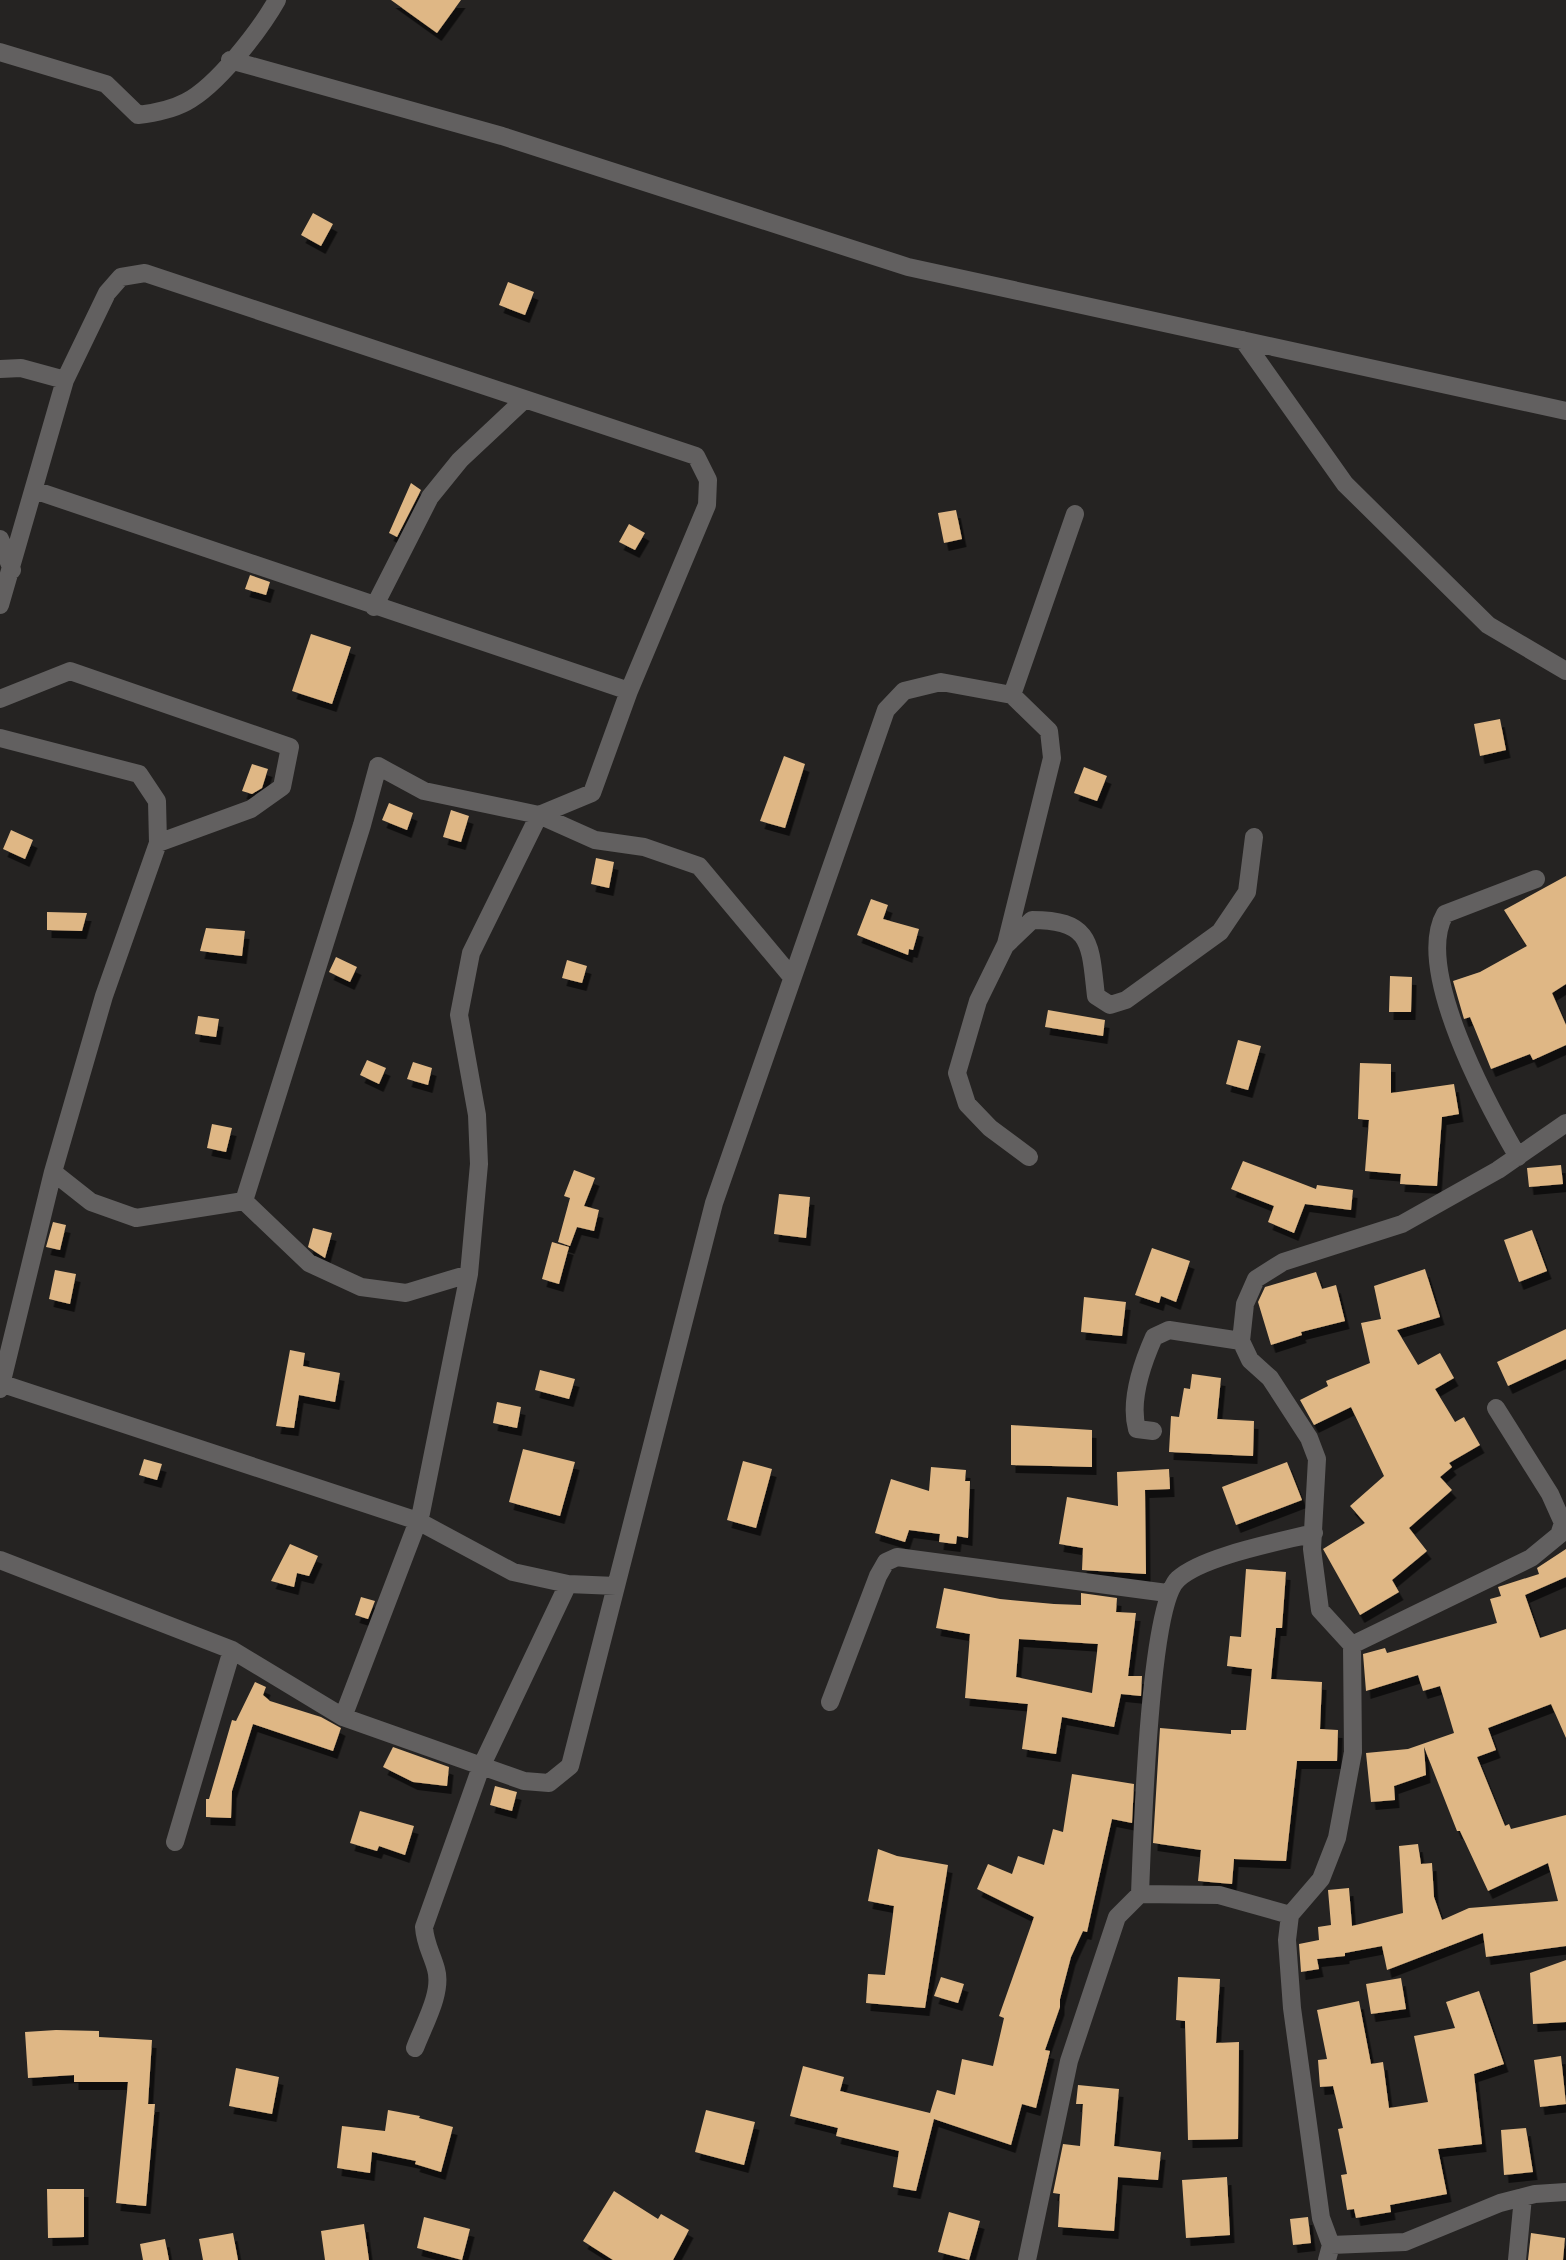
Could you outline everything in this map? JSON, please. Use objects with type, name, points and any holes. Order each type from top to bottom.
[{"type":"street","points":[[0,52],[106,84],[138,115],[158,113],[187,101],[230,60],[266,20],[277,0]]},
{"type":"street","points":[[230,60],[502,136],[908,267],[1566,411]]},
{"type":"street","points":[[0,605],[65,380],[107,293],[121,277],[145,273],[696,456],[708,480],[707,505],[629,691],[592,793],[539,815],[471,953],[459,1015],[477,1115],[479,1164],[469,1274],[418,1521],[343,1717]]},
{"type":"street","points":[[1243,340],[1345,484],[1488,625],[1566,671]]},
{"type":"street","points":[[0,369],[21,368],[65,380]]},
{"type":"street","points":[[374,607],[430,497],[460,460],[524,400]]},
{"type":"street","points":[[34,490],[629,691]]},
{"type":"street","points":[[1012,695],[1075,514]]},
{"type":"street","points":[[0,539],[12,570]]},
{"type":"street","points":[[0,699],[70,671],[290,747],[282,787],[251,809],[158,843]]},
{"type":"street","points":[[0,1560],[232,1650],[343,1717],[481,1767],[524,1781],[549,1783],[570,1766],[714,1203],[791,976],[886,710],[904,691],[942,682],[1012,695],[1049,732],[1052,758],[1006,944],[978,1001],[957,1073],[967,1104],[989,1128],[1029,1157]]},
{"type":"street","points":[[0,738],[139,774],[157,801],[158,843],[104,996],[53,1171],[1,1385],[418,1521],[513,1572],[568,1584],[616,1586]]},
{"type":"street","points":[[244,1201],[362,825],[377,766],[424,791],[539,815],[595,840],[644,847],[699,866],[791,976]]},
{"type":"street","points":[[1006,944],[1032,920],[1057,920],[1077,929],[1090,946],[1096,996],[1110,1005],[1126,1000],[1220,932],[1247,892],[1254,837]]},
{"type":"street","points":[[1518,1157],[1481,1094],[1452,1021],[1437,949],[1437,928],[1445,914],[1536,879]]},
{"type":"street","points":[[1566,1124],[1518,1157],[1402,1224],[1283,1262],[1256,1279],[1241,1324],[1241,1341],[1250,1360],[1270,1378],[1309,1438],[1317,1459],[1312,1549],[1320,1610],[1352,1645],[1353,1752],[1337,1838],[1321,1879],[1290,1915],[1287,1940],[1292,2008],[1321,2218],[1329,2253],[1405,2242],[1500,2203],[1523,2197],[1566,2192]]},
{"type":"street","points":[[53,1171],[91,1202],[136,1218],[244,1201]]},
{"type":"street","points":[[244,1201],[309,1263],[361,1287],[406,1293],[469,1274]]},
{"type":"street","points":[[1153,1431],[1137,1429],[1132,1414],[1144,1359],[1154,1336],[1169,1330],[1241,1341]]},
{"type":"street","points":[[1352,1645],[1531,1558],[1559,1535],[1564,1522],[1550,1494],[1496,1408]]},
{"type":"street","points":[[1027,2260],[1069,2061],[1117,1917],[1140,1894],[1144,1781],[1167,1593],[1178,1578],[1227,1555],[1314,1533]]},
{"type":"street","points":[[830,1702],[878,1576],[886,1562],[897,1557],[1167,1593]]},
{"type":"street","points":[[415,2048],[438,1989],[437,1971],[425,1943],[424,1927],[481,1767],[568,1584]]},
{"type":"street","points":[[175,1842],[232,1650]]},
{"type":"street","points":[[1140,1894],[1219,1895],[1290,1915]]},
{"type":"street","points":[[1517,2260],[1523,2197]]},
{"type":"building","points":[[391,0],[461,0],[437,33]]},
{"type":"building","points":[[313,213],[333,224],[321,246],[301,235]]},
{"type":"building","points":[[508,282],[534,292],[525,315],[499,305]]},
{"type":"building","points":[[411,483],[421,490],[397,537],[389,533]]},
{"type":"building","points":[[956,510],[962,539],[944,543],[938,513]]},
{"type":"building","points":[[629,524],[645,533],[635,550],[619,542]]},
{"type":"building","points":[[250,575],[270,582],[266,595],[245,589]]},
{"type":"building","points":[[311,634],[351,647],[332,704],[292,691]]},
{"type":"building","points":[[1500,719],[1506,750],[1480,756],[1474,724]]},
{"type":"building","points":[[784,756],[805,764],[785,828],[760,821]]},
{"type":"building","points":[[252,764],[268,769],[262,788],[252,794],[242,791]]},
{"type":"building","points":[[1084,767],[1107,776],[1097,801],[1074,793]]},
{"type":"building","points":[[389,803],[413,813],[407,830],[382,820]]},
{"type":"building","points":[[451,810],[469,816],[461,842],[443,837]]},
{"type":"building","points":[[11,830],[33,840],[25,859],[3,849]]},
{"type":"building","points":[[596,858],[614,862],[609,888],[591,884]]},
{"type":"building","points":[[1566,876],[1566,984],[1552,993],[1566,1025],[1566,1045],[1533,1060],[1530,1054],[1491,1069],[1470,1017],[1464,1019],[1453,981],[1480,972],[1527,946],[1504,910]]},
{"type":"building","points":[[871,899],[888,905],[883,919],[919,929],[913,950],[909,949],[908,955],[857,935]]},
{"type":"building","points":[[47,912],[87,913],[82,931],[47,930]]},
{"type":"building","points":[[206,928],[245,931],[242,956],[200,951]]},
{"type":"building","points":[[336,957],[357,967],[350,982],[329,972]]},
{"type":"building","points":[[567,960],[587,966],[582,983],[562,978]]},
{"type":"building","points":[[1390,976],[1412,977],[1411,1012],[1389,1012]]},
{"type":"building","points":[[1048,1010],[1105,1020],[1103,1036],[1045,1027]]},
{"type":"building","points":[[198,1016],[219,1019],[216,1037],[195,1034]]},
{"type":"building","points":[[1238,1040],[1261,1046],[1248,1090],[1226,1084]]},
{"type":"building","points":[[367,1060],[386,1068],[379,1084],[360,1075]]},
{"type":"building","points":[[413,1062],[432,1068],[428,1085],[407,1079]]},
{"type":"building","points":[[1360,1063],[1391,1064],[1391,1093],[1454,1084],[1459,1114],[1442,1117],[1437,1186],[1400,1184],[1401,1174],[1365,1171],[1369,1120],[1358,1119]]},
{"type":"building","points":[[212,1124],[232,1128],[226,1152],[207,1148]]},
{"type":"building","points":[[1243,1161],[1316,1189],[1317,1185],[1353,1190],[1351,1210],[1305,1204],[1294,1233],[1268,1222],[1274,1206],[1231,1189]]},
{"type":"building","points":[[1561,1165],[1563,1184],[1529,1187],[1527,1168]]},
{"type":"building","points":[[574,1170],[595,1178],[584,1206],[599,1210],[594,1231],[577,1227],[570,1246],[558,1242],[570,1198],[564,1196]]},
{"type":"building","points":[[779,1194],[810,1197],[806,1238],[774,1234]]},
{"type":"building","points":[[53,1222],[66,1225],[60,1250],[46,1247]]},
{"type":"building","points":[[313,1228],[332,1233],[325,1258],[308,1247]]},
{"type":"building","points":[[1532,1230],[1547,1271],[1519,1282],[1504,1240]]},
{"type":"building","points":[[552,1242],[569,1247],[559,1284],[542,1279]]},
{"type":"building","points":[[1152,1248],[1190,1261],[1176,1302],[1161,1296],[1159,1303],[1135,1295]]},
{"type":"building","points":[[1425,1269],[1440,1317],[1397,1330],[1418,1365],[1440,1353],[1454,1378],[1435,1389],[1455,1422],[1464,1417],[1480,1445],[1449,1463],[1452,1467],[1440,1477],[1452,1490],[1409,1528],[1427,1551],[1392,1580],[1399,1592],[1360,1615],[1323,1549],[1365,1523],[1350,1506],[1384,1476],[1351,1407],[1314,1425],[1300,1400],[1328,1386],[1326,1381],[1370,1363],[1361,1323],[1381,1319],[1374,1286]]},
{"type":"building","points":[[55,1270],[76,1274],[70,1304],[49,1299]]},
{"type":"building","points":[[1316,1272],[1322,1289],[1336,1285],[1345,1321],[1301,1332],[1302,1335],[1271,1345],[1258,1302],[1265,1287]]},
{"type":"building","points":[[1084,1297],[1126,1302],[1122,1336],[1081,1332]]},
{"type":"building","points":[[1566,1329],[1566,1359],[1508,1386],[1497,1362]]},
{"type":"building","points":[[290,1350],[305,1353],[303,1366],[340,1373],[335,1402],[299,1395],[294,1428],[276,1426]]},
{"type":"building","points":[[540,1370],[575,1379],[569,1399],[535,1390]]},
{"type":"building","points":[[1192,1374],[1221,1378],[1217,1419],[1254,1421],[1253,1456],[1169,1452],[1171,1416],[1179,1417],[1184,1388],[1190,1389]]},
{"type":"building","points":[[497,1402],[521,1407],[517,1428],[493,1423]]},
{"type":"building","points":[[1011,1425],[1092,1430],[1092,1467],[1011,1465]]},
{"type":"building","points":[[523,1449],[575,1462],[560,1516],[509,1502]]},
{"type":"building","points":[[144,1459],[162,1464],[157,1480],[139,1475]]},
{"type":"building","points":[[743,1461],[772,1469],[756,1528],[727,1520]]},
{"type":"building","points":[[1287,1462],[1302,1500],[1236,1525],[1222,1487]]},
{"type":"building","points":[[931,1467],[966,1470],[965,1481],[970,1481],[968,1538],[957,1536],[956,1544],[939,1542],[940,1534],[909,1530],[905,1542],[875,1533],[891,1479],[929,1491]]},
{"type":"building","points":[[1169,1469],[1170,1489],[1145,1490],[1146,1574],[1082,1570],[1083,1548],[1059,1544],[1067,1497],[1118,1506],[1117,1472]]},
{"type":"building","points":[[290,1544],[318,1556],[309,1576],[297,1573],[294,1587],[271,1581]]},
{"type":"building","points":[[1566,1549],[1566,1577],[1525,1595],[1540,1638],[1566,1629],[1566,1738],[1551,1704],[1488,1728],[1496,1750],[1477,1757],[1505,1826],[1509,1824],[1511,1829],[1566,1815],[1566,1946],[1486,1957],[1483,1933],[1387,1970],[1382,1946],[1345,1953],[1345,1956],[1317,1959],[1319,1969],[1301,1972],[1299,1944],[1319,1940],[1318,1927],[1331,1925],[1328,1890],[1349,1888],[1352,1926],[1403,1913],[1399,1846],[1418,1844],[1421,1864],[1432,1863],[1434,1897],[1442,1920],[1469,1908],[1558,1901],[1548,1863],[1488,1891],[1460,1831],[1457,1831],[1424,1747],[1426,1775],[1394,1786],[1395,1800],[1371,1802],[1366,1753],[1408,1749],[1454,1733],[1440,1686],[1423,1691],[1418,1675],[1366,1691],[1363,1654],[1385,1648],[1387,1653],[1497,1623],[1490,1599],[1501,1596],[1498,1587],[1539,1574],[1537,1568]]},
{"type":"building","points":[[1246,1569],[1286,1572],[1282,1628],[1276,1628],[1271,1679],[1322,1682],[1320,1729],[1338,1730],[1337,1761],[1297,1761],[1286,1861],[1234,1859],[1232,1884],[1198,1881],[1201,1850],[1153,1843],[1160,1728],[1231,1734],[1231,1730],[1246,1730],[1252,1669],[1227,1666],[1230,1636],[1241,1637]]},
{"type":"building","points":[[944,1588],[1000,1599],[1054,1604],[1081,1605],[1081,1593],[1117,1598],[1116,1612],[1136,1613],[1128,1676],[1142,1676],[1141,1696],[1121,1694],[1114,1727],[1062,1717],[1056,1754],[1022,1749],[1028,1704],[965,1698],[970,1634],[936,1628]],"holes":[[[1019,1639],[1098,1644],[1092,1693],[1016,1677]]]},
{"type":"building","points":[[361,1597],[375,1601],[368,1619],[355,1615]]},
{"type":"building","points":[[255,1682],[266,1687],[263,1695],[270,1701],[321,1717],[341,1728],[333,1751],[253,1724],[232,1791],[231,1818],[206,1817],[206,1799],[209,1799],[232,1720],[236,1721]]},
{"type":"building","points":[[393,1747],[449,1767],[447,1786],[413,1782],[383,1767]]},
{"type":"building","points":[[1072,1774],[1134,1784],[1132,1823],[1112,1819],[1087,1932],[1083,1931],[1071,1957],[1060,2007],[1045,2050],[1050,2051],[1036,2108],[1022,2104],[1011,2145],[934,2119],[916,2191],[893,2187],[899,2151],[836,2136],[838,2128],[790,2116],[803,2066],[844,2077],[840,2091],[930,2113],[937,2090],[955,2095],[962,2059],[993,2066],[1004,2018],[999,2016],[1034,1917],[977,1889],[988,1864],[1012,1874],[1018,1856],[1044,1865],[1053,1829],[1063,1832]]},
{"type":"building","points":[[495,1786],[517,1792],[512,1811],[490,1805]]},
{"type":"building","points":[[360,1811],[414,1826],[405,1855],[379,1846],[377,1851],[350,1843]]},
{"type":"building","points":[[878,1849],[897,1856],[948,1865],[925,2008],[866,2003],[868,1974],[885,1975],[894,1906],[868,1901]]},
{"type":"building","points":[[1566,1960],[1566,2022],[1533,2024],[1530,1973]]},
{"type":"building","points":[[941,1977],[964,1984],[958,2003],[934,1996]]},
{"type":"building","points":[[1178,1977],[1220,1979],[1216,2043],[1239,2042],[1238,2139],[1188,2140],[1185,2021],[1176,2020]]},
{"type":"building","points":[[1401,1978],[1406,2009],[1371,2014],[1366,1984]]},
{"type":"building","points":[[1479,1991],[1504,2064],[1474,2074],[1482,2144],[1438,2149],[1447,2194],[1390,2205],[1391,2212],[1356,2218],[1354,2209],[1347,2210],[1341,2175],[1347,2174],[1338,2129],[1343,2128],[1333,2086],[1320,2087],[1318,2060],[1327,2059],[1317,2010],[1359,2001],[1371,2064],[1383,2062],[1389,2108],[1428,2102],[1414,2036],[1455,2028],[1446,2002]]},
{"type":"building","points":[[99,2031],[99,2037],[152,2040],[148,2104],[155,2104],[146,2206],[116,2203],[128,2082],[74,2082],[74,2075],[28,2078],[25,2032]]},
{"type":"building","points":[[1561,2056],[1566,2104],[1540,2107],[1534,2060]]},
{"type":"building","points":[[236,2068],[279,2077],[272,2114],[229,2106]]},
{"type":"building","points":[[1078,2085],[1119,2089],[1114,2146],[1161,2152],[1158,2180],[1118,2177],[1114,2231],[1058,2227],[1060,2194],[1053,2193],[1063,2144],[1080,2146],[1083,2104],[1076,2104]]},
{"type":"building","points":[[388,2110],[420,2116],[419,2118],[453,2127],[441,2172],[415,2164],[416,2161],[372,2152],[370,2173],[337,2168],[342,2126],[385,2131]]},
{"type":"building","points":[[706,2110],[755,2122],[744,2165],[695,2152]]},
{"type":"building","points":[[1526,2128],[1533,2172],[1504,2175],[1501,2130]]},
{"type":"building","points":[[1227,2177],[1230,2235],[1186,2238],[1182,2180]]},
{"type":"building","points":[[47,2189],[84,2189],[84,2237],[48,2238]]},
{"type":"building","points":[[614,2191],[658,2219],[661,2214],[689,2230],[673,2260],[613,2260],[583,2241]]},
{"type":"building","points":[[949,2212],[980,2221],[969,2260],[938,2252]]},
{"type":"building","points":[[424,2217],[470,2229],[462,2260],[417,2248]]},
{"type":"building","points":[[1308,2217],[1311,2243],[1293,2245],[1290,2219]]},
{"type":"building","points":[[364,2224],[369,2260],[325,2260],[321,2231]]},
{"type":"building","points":[[233,2233],[238,2260],[203,2260],[199,2239]]},
{"type":"building","points":[[1531,2233],[1565,2238],[1563,2260],[1528,2260]]},
{"type":"building","points":[[165,2239],[169,2260],[143,2260],[140,2244]]}]
